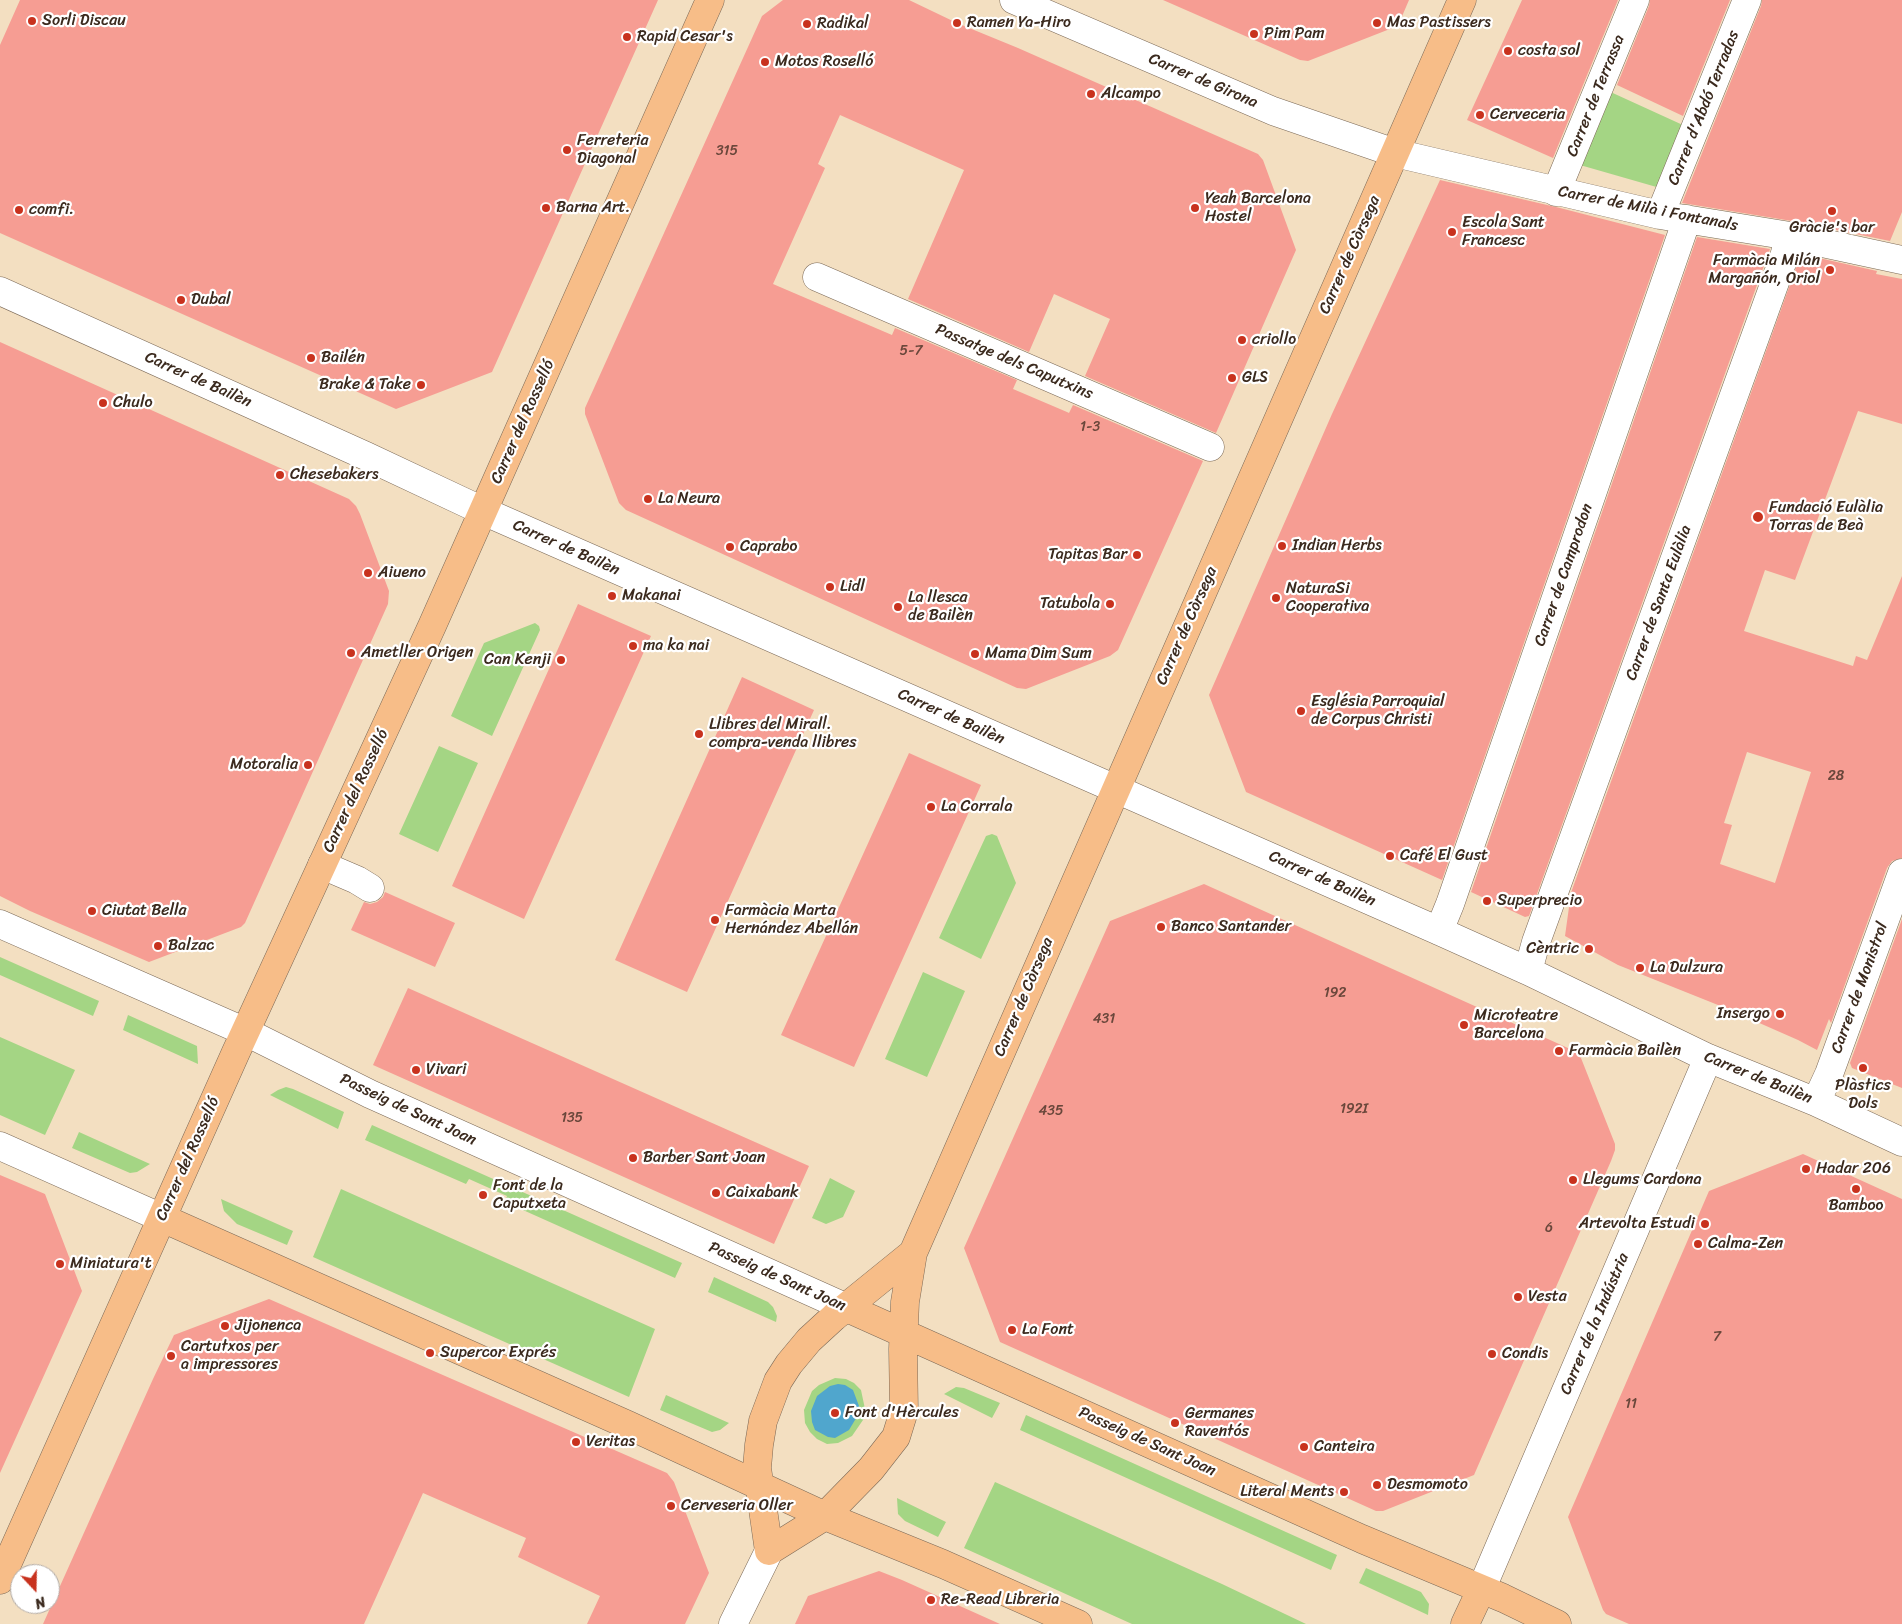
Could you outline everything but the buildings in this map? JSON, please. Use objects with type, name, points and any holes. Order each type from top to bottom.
[{"type":"main road","name":"Carrer del Rosselló","points":[[0,1580],[483,511],[710,0]]},
{"type":"main road","name":"Carrer de Còrsega","points":[[912,1252],[1462,0]]},
{"type":"main road","points":[[162,1218],[619,1421],[825,1516],[943,1564],[1078,1624]]},
{"type":"main road","points":[[912,1252],[905,1302],[904,1411],[896,1436],[871,1469],[825,1516],[769,1551],[757,1468],[763,1421],[778,1381],[809,1340],[912,1252]]},
{"type":"main road","name":"Passeig de Sant Joan","points":[[847,1308],[1362,1539],[1557,1624]]},
{"type":"main road","points":[[1465,1624],[1481,1590]]},
{"type":"street","name":"Carrer de Girona","points":[[1014,0],[1274,111],[1395,153]]},
{"type":"street","name":"Carrer de Terrassa","points":[[1556,192],[1635,0]]},
{"type":"street","name":"Carrer d'Abdó Terradas","points":[[1660,215],[1747,0]]},
{"type":"street","name":"Carrer de Milà i Fontanals","points":[[1395,153],[1660,215],[1900,255]]},
{"type":"street","name":"Carrer de Camprodon","points":[[1439,930],[1687,219]]},
{"type":"street","name":"Carrer de Santa Eulàlia","points":[[1528,971],[1536,942],[1783,260],[1790,236]]},
{"type":"street","name":"Passatge dels Caputxins","points":[[817,277],[1210,447]]},
{"type":"street","name":"Carrer de Bailèn","points":[[0,291],[366,456],[483,511],[1439,930],[1708,1058],[1816,1102],[1902,1142]]},
{"type":"street","points":[[322,865],[357,880],[370,888]]},
{"type":"street","name":"Carrer de Monistrol","points":[[1816,1102],[1829,1074],[1902,872]]},
{"type":"street","name":"Passeig de Sant Joan","points":[[0,924],[246,1032],[370,1094],[847,1308]]},
{"type":"street","name":"Carrer de la Indústria","points":[[1481,1590],[1708,1058]]},
{"type":"street","points":[[0,1146],[162,1218]]},
{"type":"street","points":[[732,1624],[769,1551]]},
{"type":"green space","points":[[1604,89],[1685,126],[1660,188],[1573,163]]},
{"type":"green space","points":[[535,623],[539,626],[540,630],[492,736],[451,716],[484,643]]},
{"type":"green space","points":[[439,746],[478,763],[438,852],[399,834]]},
{"type":"green space","points":[[992,834],[997,836],[1016,883],[981,959],[939,938],[986,836]]},
{"type":"green space","points":[[0,957],[99,1001],[93,1016],[0,975]]},
{"type":"green space","points":[[923,972],[965,991],[927,1077],[885,1059]]},
{"type":"green space","points":[[128,1015],[197,1046],[198,1064],[123,1030]]},
{"type":"green space","points":[[0,1037],[75,1070],[45,1135],[0,1115]]},
{"type":"green space","points":[[286,1087],[344,1112],[338,1129],[270,1095]]},
{"type":"green space","points":[[372,1125],[682,1263],[675,1278],[505,1202],[507,1196],[469,1179],[466,1184],[365,1140]]},
{"type":"green space","points":[[79,1132],[150,1164],[137,1172],[130,1173],[72,1148]]},
{"type":"green space","points":[[830,1178],[855,1191],[843,1217],[826,1224],[812,1218]]},
{"type":"green space","points":[[341,1189],[655,1329],[629,1397],[313,1257]]},
{"type":"green space","points":[[221,1199],[293,1231],[287,1245],[237,1224],[224,1211]]},
{"type":"green space","points":[[714,1277],[768,1302],[773,1307],[777,1316],[776,1322],[708,1292]]},
{"type":"green space","name":"Font d'Hèrcules","points":[[835,1378],[846,1379],[854,1383],[861,1390],[865,1409],[863,1420],[852,1436],[838,1443],[827,1444],[817,1439],[810,1432],[805,1423],[804,1410],[812,1391],[819,1385]]},
{"type":"green space","points":[[956,1387],[964,1388],[1000,1403],[992,1418],[944,1394]]},
{"type":"green space","points":[[666,1395],[729,1423],[720,1430],[712,1432],[660,1410]]},
{"type":"green space","points":[[1026,1415],[1337,1555],[1331,1570],[1020,1430]]},
{"type":"green space","points":[[995,1482],[1306,1624],[1132,1624],[964,1548]]},
{"type":"green space","points":[[897,1498],[946,1522],[938,1537],[905,1521],[898,1514]]},
{"type":"green space","points":[[1366,1568],[1421,1592],[1429,1604],[1428,1615],[1359,1583]]},
{"type":"water","name":"Font d'Hèrcules","points":[[845,1385],[853,1390],[859,1406],[858,1415],[849,1430],[835,1438],[828,1437],[815,1430],[811,1411],[817,1396],[830,1386]]},
{"type":"place","name":"Sorli Discau","points":[[32,21]]},
{"type":"place","name":"Ramen Ya-Hiro","points":[[957,23]]},
{"type":"place","name":"Mas Pastissers","points":[[1377,23]]},
{"type":"place","name":"Radikal","points":[[807,24]]},
{"type":"place","name":"Pim Pam","points":[[1254,34]]},
{"type":"place","name":"Rapid Cesar's","points":[[627,37]]},
{"type":"place","name":"costa sol","points":[[1508,51]]},
{"type":"place","name":"Motos Roselló","points":[[765,62]]},
{"type":"place","name":"Alcampo","points":[[1091,94]]},
{"type":"place","name":"Cerveceria","points":[[1480,115]]},
{"type":"place","name":"Ferreteria Diagonal","points":[[567,150]]},
{"type":"place","name":"Barna Art.","points":[[546,208]]},
{"type":"place","name":"Yeah Barcelona Hostel","points":[[1195,208]]},
{"type":"place","name":"comfi.","points":[[19,210]]},
{"type":"place","name":"Gràcie's bar","points":[[1832,211]]},
{"type":"place","name":"Escola Sant Francesc","points":[[1452,232]]},
{"type":"place","name":"Farmàcia Milán Margañón, Oriol","points":[[1830,270]]},
{"type":"place","name":"Dubal","points":[[181,300]]},
{"type":"place","name":"criollo","points":[[1242,340]]},
{"type":"place","name":"Bailén","points":[[311,358]]},
{"type":"place","name":"GLS","points":[[1232,378]]},
{"type":"place","name":"Brake & Take","points":[[421,385]]},
{"type":"place","name":"Chulo","points":[[103,403]]},
{"type":"place","name":"Chesebakers","points":[[280,475]]},
{"type":"place","name":"La Neura","points":[[648,499]]},
{"type":"place","name":"Fundació Eulàlia Torras de Beà","points":[[1758,517]]},
{"type":"place","name":"Indian Herbs","points":[[1282,546]]},
{"type":"place","name":"Caprabo","points":[[730,547]]},
{"type":"place","name":"Tapitas Bar","points":[[1137,555]]},
{"type":"place","name":"Aiueno","points":[[368,573]]},
{"type":"place","name":"Lidl","points":[[830,587]]},
{"type":"place","name":"Makanai","points":[[612,596]]},
{"type":"place","name":"NaturaSi Cooperativa","points":[[1276,598]]},
{"type":"place","name":"Tatubola","points":[[1110,604]]},
{"type":"place","name":"La llesca de Bailèn","points":[[898,607]]},
{"type":"place","name":"ma ka nai","points":[[633,646]]},
{"type":"place","name":"Ametller Origen","points":[[351,653]]},
{"type":"place","name":"Mama Dim Sum","points":[[975,654]]},
{"type":"place","name":"Can Kenji","points":[[561,660]]},
{"type":"place","name":"Església Parroquial de Corpus Christi","points":[[1301,711]]},
{"type":"place","name":"Llibres del Mirall. compra-venda llibres","points":[[699,734]]},
{"type":"place","name":"Motoralia","points":[[308,765]]},
{"type":"place","name":"La Corrala","points":[[931,807]]},
{"type":"place","name":"Café El Gust","points":[[1390,856]]},
{"type":"place","name":"Superprecio","points":[[1487,901]]},
{"type":"place","name":"Ciutat Bella","points":[[92,911]]},
{"type":"place","name":"Farmàcia Marta Hernández Abellán","points":[[715,920]]},
{"type":"place","name":"Banco Santander","points":[[1161,927]]},
{"type":"place","name":"Balzac","points":[[158,946]]},
{"type":"place","name":"Cèntric","points":[[1589,949]]},
{"type":"place","name":"La Dulzura","points":[[1640,968]]},
{"type":"place","name":"Insergo","points":[[1780,1014]]},
{"type":"place","name":"Microteatre Barcelona","points":[[1464,1025]]},
{"type":"place","name":"Farmàcia Bailèn","points":[[1559,1051]]},
{"type":"place","name":"Plàstics Dols","points":[[1863,1068]]},
{"type":"place","name":"Vivari","points":[[416,1070]]},
{"type":"place","name":"Barber Sant Joan","points":[[633,1158]]},
{"type":"place","name":"Hadar 206","points":[[1806,1169]]},
{"type":"place","name":"Llegums Cardona","points":[[1573,1180]]},
{"type":"place","name":"Bamboo","points":[[1856,1189]]},
{"type":"place","name":"Caixabank","points":[[716,1193]]},
{"type":"place","name":"Font de la Caputxeta","points":[[483,1195]]},
{"type":"place","name":"Artevolta Estudi","points":[[1705,1224]]},
{"type":"place","name":"Calma-Zen","points":[[1698,1244]]},
{"type":"place","name":"Miniatura't","points":[[60,1264]]},
{"type":"place","name":"Vesta","points":[[1518,1297]]},
{"type":"place","name":"Jijonenca","points":[[225,1326]]},
{"type":"place","name":"La Font","points":[[1012,1330]]},
{"type":"place","name":"Supercor Exprés","points":[[430,1353]]},
{"type":"place","name":"Condis","points":[[1492,1354]]},
{"type":"place","name":"Cartutxos per a impressores","points":[[171,1356]]},
{"type":"place","name":"Font d'Hèrcules","points":[[835,1413]]},
{"type":"place","name":"Germanes Raventós","points":[[1175,1423]]},
{"type":"place","name":"Veritas","points":[[576,1442]]},
{"type":"place","name":"Canteira","points":[[1304,1447]]},
{"type":"place","name":"Desmomoto","points":[[1377,1485]]},
{"type":"place","name":"Literal Ments","points":[[1344,1492]]},
{"type":"place","name":"Cerveseria Oller","points":[[671,1506]]},
{"type":"place","name":"Re-Read Libreria","points":[[931,1600]]}]
